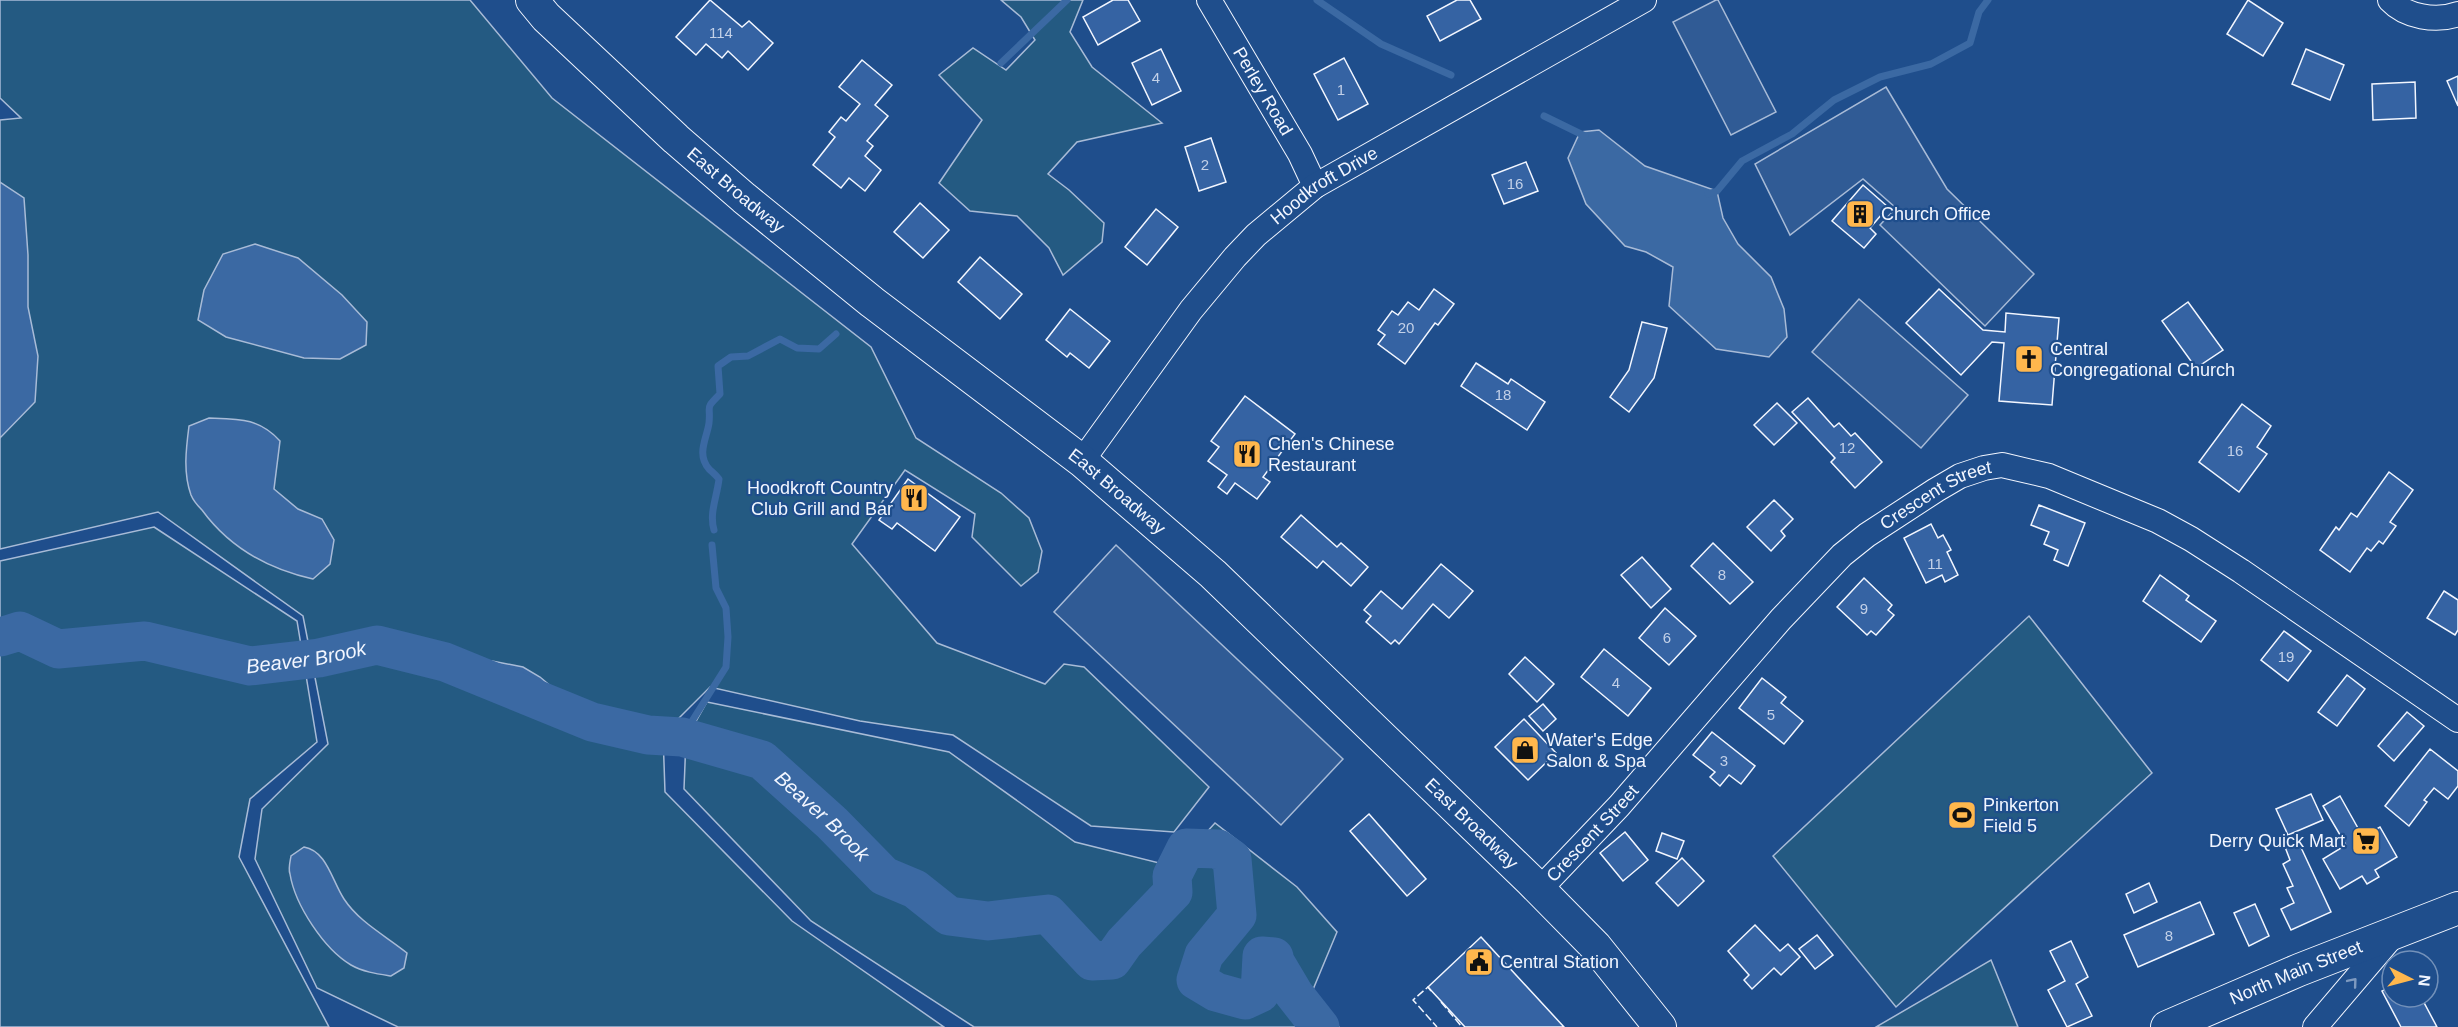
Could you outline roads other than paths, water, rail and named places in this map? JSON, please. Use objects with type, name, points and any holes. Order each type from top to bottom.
[{"type":"main road","name":"East Broadway","points":[[532,0],[546,17],[668,132],[744,198],[872,302],[1082,461],[1214,574],[1596,947],[1660,1027]]},
{"type":"main road","name":"North Main Street","points":[[2167,1027],[2289,974],[2458,908]]},
{"type":"street","name":"Perley Road","points":[[1209,0],[1300,154],[1315,186]]},
{"type":"street","name":"Hoodkroft Drive","points":[[1082,461],[1191,310],[1256,234],[1315,186],[1644,0]]},
{"type":"street","points":[[2390,0],[2415,16],[2448,18],[2458,14]]},
{"type":"street","name":"Crescent Street","points":[[1539,890],[1619,806],[1774,627],[1842,555],[1867,535],[1936,490],[1960,476],[1984,468],[2002,465],[2049,476],[2158,521],[2191,539],[2241,572],[2458,720]]},
{"type":"street","points":[[2315,1027],[2395,933]]},
{"type":"waterway","points":[[1001,63],[1067,0]]},
{"type":"waterway","points":[[1317,0],[1381,44],[1451,75]]},
{"type":"waterway","points":[[1708,194],[1717,191],[1742,161],[1792,134],[1834,100],[1880,77],[1931,64],[1970,43],[1979,12],[1988,0]]},
{"type":"waterway","points":[[1544,116],[1585,136]]},
{"type":"waterway","points":[[714,530],[713,511],[719,479],[705,463],[703,446],[709,423],[709,407],[720,394],[718,366],[731,357],[748,356],[780,339],[797,348],[819,349],[836,334]]},
{"type":"waterway","points":[[682,737],[726,667],[728,637],[726,608],[716,588],[712,545]]},
{"type":"waterway","name":"Beaver Brook","points":[[0,637],[20,631],[58,649],[145,641],[250,666],[319,658],[377,645],[445,662],[592,722],[648,735],[682,737],[762,760],[832,823],[884,876],[915,889],[949,916],[988,921],[1048,914],[1092,961],[1112,960],[1124,943],[1173,892],[1172,876],[1186,848],[1218,849],[1232,859],[1237,915],[1204,955],[1196,980],[1216,992],[1245,1000],[1260,993],[1262,956],[1274,957],[1294,994],[1320,1027]]},
{"type":"place","name":"Church Office","points":[[1860,214]]},
{"type":"place","name":"Central Congregational Church","points":[[2029,359]]},
{"type":"place","name":"Chen's Chinese Restaurant","points":[[1247,454]]},
{"type":"place","name":"Hoodkroft Country Club Grill and Bar","points":[[914,498]]},
{"type":"place","name":"Water's Edge Salon & Spa","points":[[1525,750]]},
{"type":"place","name":"Pinkerton Field 5","points":[[1962,815]]},
{"type":"place","name":"Derry Quick Mart","points":[[2366,841]]},
{"type":"place","name":"Central Station","points":[[1479,962]]}]
